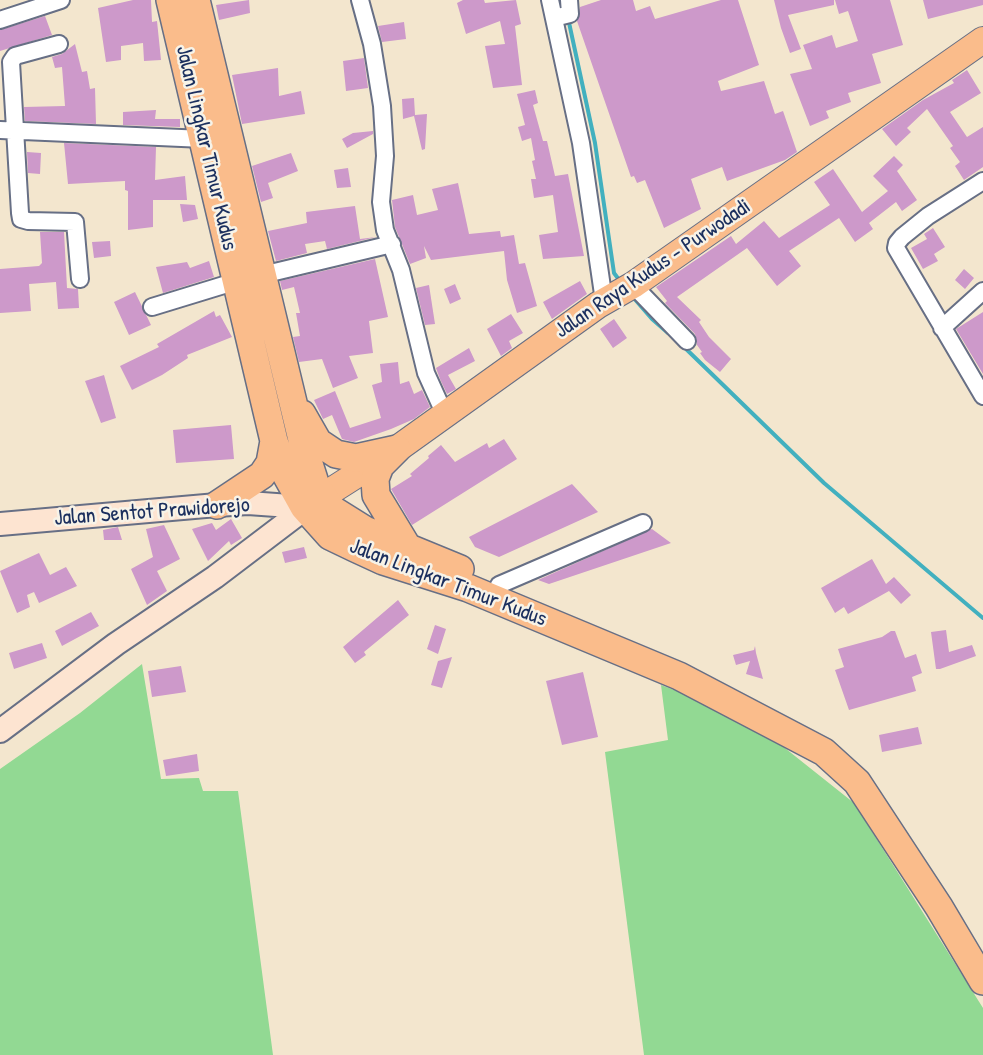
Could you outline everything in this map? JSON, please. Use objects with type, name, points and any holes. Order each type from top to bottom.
[{"type":"highway","name":"Jalan Lingkar Timur Kudus","points":[[170,0],[204,139],[249,278],[288,382],[316,486],[314,502]]},
{"type":"highway","name":"Jalan Lingkar Timur Kudus","points":[[196,0],[249,278],[274,441],[284,471],[314,502],[330,536],[383,561],[468,588],[679,676],[824,753],[857,782],[939,907],[983,981]]},
{"type":"highway","points":[[288,382],[305,421],[318,442],[336,454],[356,458],[396,449]]},
{"type":"highway","points":[[217,505],[262,475],[270,463],[274,441]]},
{"type":"highway","points":[[396,449],[380,466],[375,479],[376,495],[408,548]]},
{"type":"highway","name":"Jalan Lingkar Timur Kudus","points":[[314,502],[333,510],[365,530],[683,662],[791,713],[830,739],[870,779],[953,902],[983,953]]},
{"type":"main road","name":"Jalan Raya Kudus - Purwodadi","points":[[314,502],[396,449],[983,40]]},
{"type":"main road","name":"Jalan Sentot Prawidorejo","points":[[0,524],[217,505],[314,502]]},
{"type":"main road","points":[[0,731],[116,644],[215,577],[314,502]]},
{"type":"street","points":[[0,20],[62,0]]},
{"type":"street","points":[[360,0],[372,44],[382,106],[385,156],[381,202],[385,230],[392,244],[426,373],[444,415]]},
{"type":"street","points":[[550,0],[562,13],[581,143],[620,292],[687,341]]},
{"type":"street","points":[[59,44],[26,52],[13,58],[10,62],[8,130],[20,217],[28,221],[75,222],[80,279]]},
{"type":"street","points":[[8,130],[204,139]]},
{"type":"street","points":[[981,389],[898,254],[897,243],[928,216],[983,181]]},
{"type":"street","points":[[152,307],[249,278],[392,244]]},
{"type":"street","points":[[942,328],[983,291]]},
{"type":"street","points":[[499,585],[643,523]]},
{"type":"green space","points":[[142,664],[161,779],[199,778],[203,791],[238,791],[273,1055],[0,1055],[0,769],[80,713]]},
{"type":"green space","points":[[661,685],[727,710],[766,733],[854,803],[983,1008],[983,1055],[644,1055],[605,752],[668,740]]},
{"type":"building","points":[[133,0],[151,0],[152,22],[157,21],[161,60],[144,61],[143,43],[121,46],[121,60],[106,62],[98,8]]},
{"type":"building","points":[[249,0],[250,13],[219,20],[216,5]]},
{"type":"building","points":[[463,0],[484,0],[485,3],[516,0],[521,24],[515,26],[522,85],[493,88],[485,46],[505,44],[500,21],[466,34],[457,3]]},
{"type":"building","points":[[601,0],[633,0],[636,11],[650,6],[655,19],[721,0],[738,0],[759,65],[718,81],[721,91],[764,81],[775,114],[783,111],[797,152],[785,160],[727,181],[722,167],[691,179],[701,209],[664,228],[645,180],[637,183],[634,176],[631,177],[577,21],[580,7]]},
{"type":"building","points":[[774,0],[834,0],[834,5],[788,15],[801,49],[790,53]]},
{"type":"building","points":[[835,0],[890,0],[903,45],[872,54],[881,83],[848,93],[851,102],[826,111],[829,118],[810,126],[790,74],[812,69],[803,45],[832,35],[836,48],[858,41],[848,11],[839,14]]},
{"type":"building","points":[[923,0],[983,0],[983,5],[928,19]]},
{"type":"building","points":[[45,16],[52,35],[0,51],[0,30]]},
{"type":"building","points":[[404,22],[406,39],[382,42],[378,26]]},
{"type":"building","points":[[75,44],[82,72],[87,71],[90,89],[95,88],[96,124],[25,121],[24,107],[65,106],[62,67],[55,68],[52,57],[62,54]]},
{"type":"building","points":[[364,58],[368,88],[346,91],[343,61]]},
{"type":"building","points":[[278,68],[279,96],[301,91],[305,114],[242,124],[232,75]]},
{"type":"building","points":[[967,70],[981,93],[950,112],[967,137],[983,127],[983,167],[964,180],[955,166],[960,162],[950,148],[953,146],[927,109],[907,128],[911,132],[896,146],[882,129],[923,100],[954,83],[952,80]]},
{"type":"building","points":[[535,90],[538,103],[533,105],[543,141],[547,141],[555,176],[568,174],[584,256],[543,259],[539,235],[558,232],[553,195],[534,198],[531,179],[536,179],[531,138],[522,141],[518,127],[525,125],[517,94]]},
{"type":"building","points":[[414,98],[415,115],[427,114],[425,149],[422,150],[414,116],[403,119],[402,99]]},
{"type":"building","points":[[156,110],[155,119],[180,119],[180,127],[123,125],[123,112]]},
{"type":"building","points":[[373,131],[373,134],[347,148],[342,139],[353,133]]},
{"type":"building","points":[[64,143],[156,147],[155,180],[185,176],[187,200],[153,200],[153,227],[128,230],[128,191],[125,190],[125,181],[68,184]]},
{"type":"building","points":[[27,152],[41,153],[40,174],[28,173]]},
{"type":"building","points":[[291,153],[298,171],[268,183],[273,198],[261,202],[252,166]]},
{"type":"building","points":[[894,156],[903,165],[897,171],[917,200],[902,211],[896,202],[869,223],[873,229],[855,242],[839,218],[789,251],[801,266],[777,286],[747,248],[677,297],[701,320],[699,322],[709,337],[731,359],[720,372],[705,360],[700,353],[702,352],[697,345],[695,334],[665,303],[667,301],[656,287],[731,236],[736,244],[764,221],[779,238],[830,205],[814,182],[833,169],[862,212],[888,191],[873,176]]},
{"type":"building","points":[[348,168],[351,187],[337,188],[334,170]]},
{"type":"building","points":[[458,183],[469,234],[500,231],[501,237],[514,235],[519,264],[525,263],[537,306],[517,313],[507,280],[504,251],[431,260],[424,246],[426,258],[410,264],[395,227],[392,200],[413,195],[417,215],[438,210],[432,189]]},
{"type":"building","points":[[180,204],[195,205],[198,219],[183,222]]},
{"type":"building","points":[[355,206],[360,239],[376,237],[327,249],[325,241],[305,244],[307,253],[276,261],[268,231],[307,223],[306,212]]},
{"type":"building","points":[[933,228],[945,247],[934,254],[938,261],[923,269],[911,248],[927,239],[924,234]]},
{"type":"building","points":[[40,232],[64,232],[67,288],[78,289],[79,308],[58,309],[56,282],[29,284],[31,311],[0,313],[0,269],[39,266],[42,263]]},
{"type":"building","points":[[110,241],[111,256],[94,258],[92,242]]},
{"type":"building","points":[[375,259],[388,317],[369,321],[373,353],[349,356],[358,378],[333,388],[322,359],[299,362],[293,337],[300,336],[296,313],[300,313],[294,287],[282,290],[280,281]]},
{"type":"building","points":[[209,261],[214,277],[163,293],[156,267],[187,262],[190,268]]},
{"type":"building","points":[[964,269],[974,278],[965,289],[955,280]]},
{"type":"building","points":[[580,281],[587,294],[552,319],[543,302]]},
{"type":"building","points":[[455,284],[461,299],[450,304],[444,289]]},
{"type":"building","points":[[429,285],[435,324],[425,325],[416,288]]},
{"type":"building","points":[[135,292],[151,325],[129,335],[114,302]]},
{"type":"building","points":[[214,311],[216,317],[220,315],[232,337],[187,355],[188,358],[162,375],[132,390],[120,366],[159,347],[157,344]]},
{"type":"building","points":[[983,312],[983,374],[956,329]]},
{"type":"building","points":[[511,314],[523,333],[509,341],[512,348],[501,356],[487,329]]},
{"type":"building","points":[[614,319],[627,338],[613,348],[600,329]]},
{"type":"building","points":[[469,348],[475,361],[448,375],[456,389],[447,394],[436,368]]},
{"type":"building","points":[[398,362],[400,384],[409,381],[414,394],[422,390],[430,407],[414,419],[391,429],[354,442],[342,439],[332,415],[323,419],[314,400],[335,391],[350,428],[381,418],[372,385],[382,382],[380,364]]},
{"type":"building","points":[[104,375],[116,418],[101,423],[85,381]]},
{"type":"building","points":[[231,425],[234,459],[176,463],[173,430]]},
{"type":"building","points":[[504,439],[517,459],[412,525],[391,489],[412,476],[410,474],[441,445],[455,462],[487,443],[489,448]]},
{"type":"building","points":[[572,484],[598,512],[499,557],[475,547],[469,537]]},
{"type":"building","points":[[231,519],[242,538],[231,545],[229,541],[208,561],[192,529],[212,523],[216,530]]},
{"type":"building","points":[[164,525],[180,559],[157,571],[167,591],[147,605],[131,569],[153,557],[146,529]]},
{"type":"building","points":[[118,527],[122,540],[104,540],[103,530]]},
{"type":"building","points":[[652,529],[671,543],[549,584],[538,580]]},
{"type":"building","points":[[304,547],[307,558],[285,563],[282,552]]},
{"type":"building","points":[[39,553],[50,575],[66,567],[77,586],[39,603],[34,592],[27,595],[30,607],[17,613],[0,571]]},
{"type":"building","points":[[872,559],[886,584],[894,577],[911,595],[901,604],[889,591],[848,614],[844,607],[835,613],[821,588]]},
{"type":"building","points":[[398,600],[409,615],[364,652],[366,655],[355,663],[343,647]]},
{"type":"building","points":[[91,612],[99,626],[62,646],[55,631]]},
{"type":"building","points":[[435,625],[446,629],[438,654],[427,649]]},
{"type":"building","points":[[946,630],[949,652],[972,645],[976,656],[936,669],[931,632]]},
{"type":"building","points":[[895,631],[905,658],[916,654],[922,673],[912,677],[916,691],[849,710],[835,670],[844,667],[838,649],[882,637]]},
{"type":"building","points":[[42,643],[47,658],[14,669],[9,653]]},
{"type":"building","points":[[755,646],[763,679],[746,674],[750,661],[736,665],[733,655],[754,650]]},
{"type":"building","points":[[452,657],[442,688],[431,685],[438,661]]},
{"type":"building","points":[[181,666],[186,692],[152,697],[148,671]]},
{"type":"building","points":[[583,672],[598,737],[562,745],[546,681]]},
{"type":"building","points":[[918,727],[922,744],[882,752],[879,735]]},
{"type":"building","points":[[197,754],[199,771],[166,776],[163,760]]},
{"type":"waterway","points":[[568,18],[595,143],[614,273],[620,281]]},
{"type":"waterway","points":[[632,296],[668,333]]},
{"type":"waterway","points":[[683,346],[824,483],[983,618]]}]
